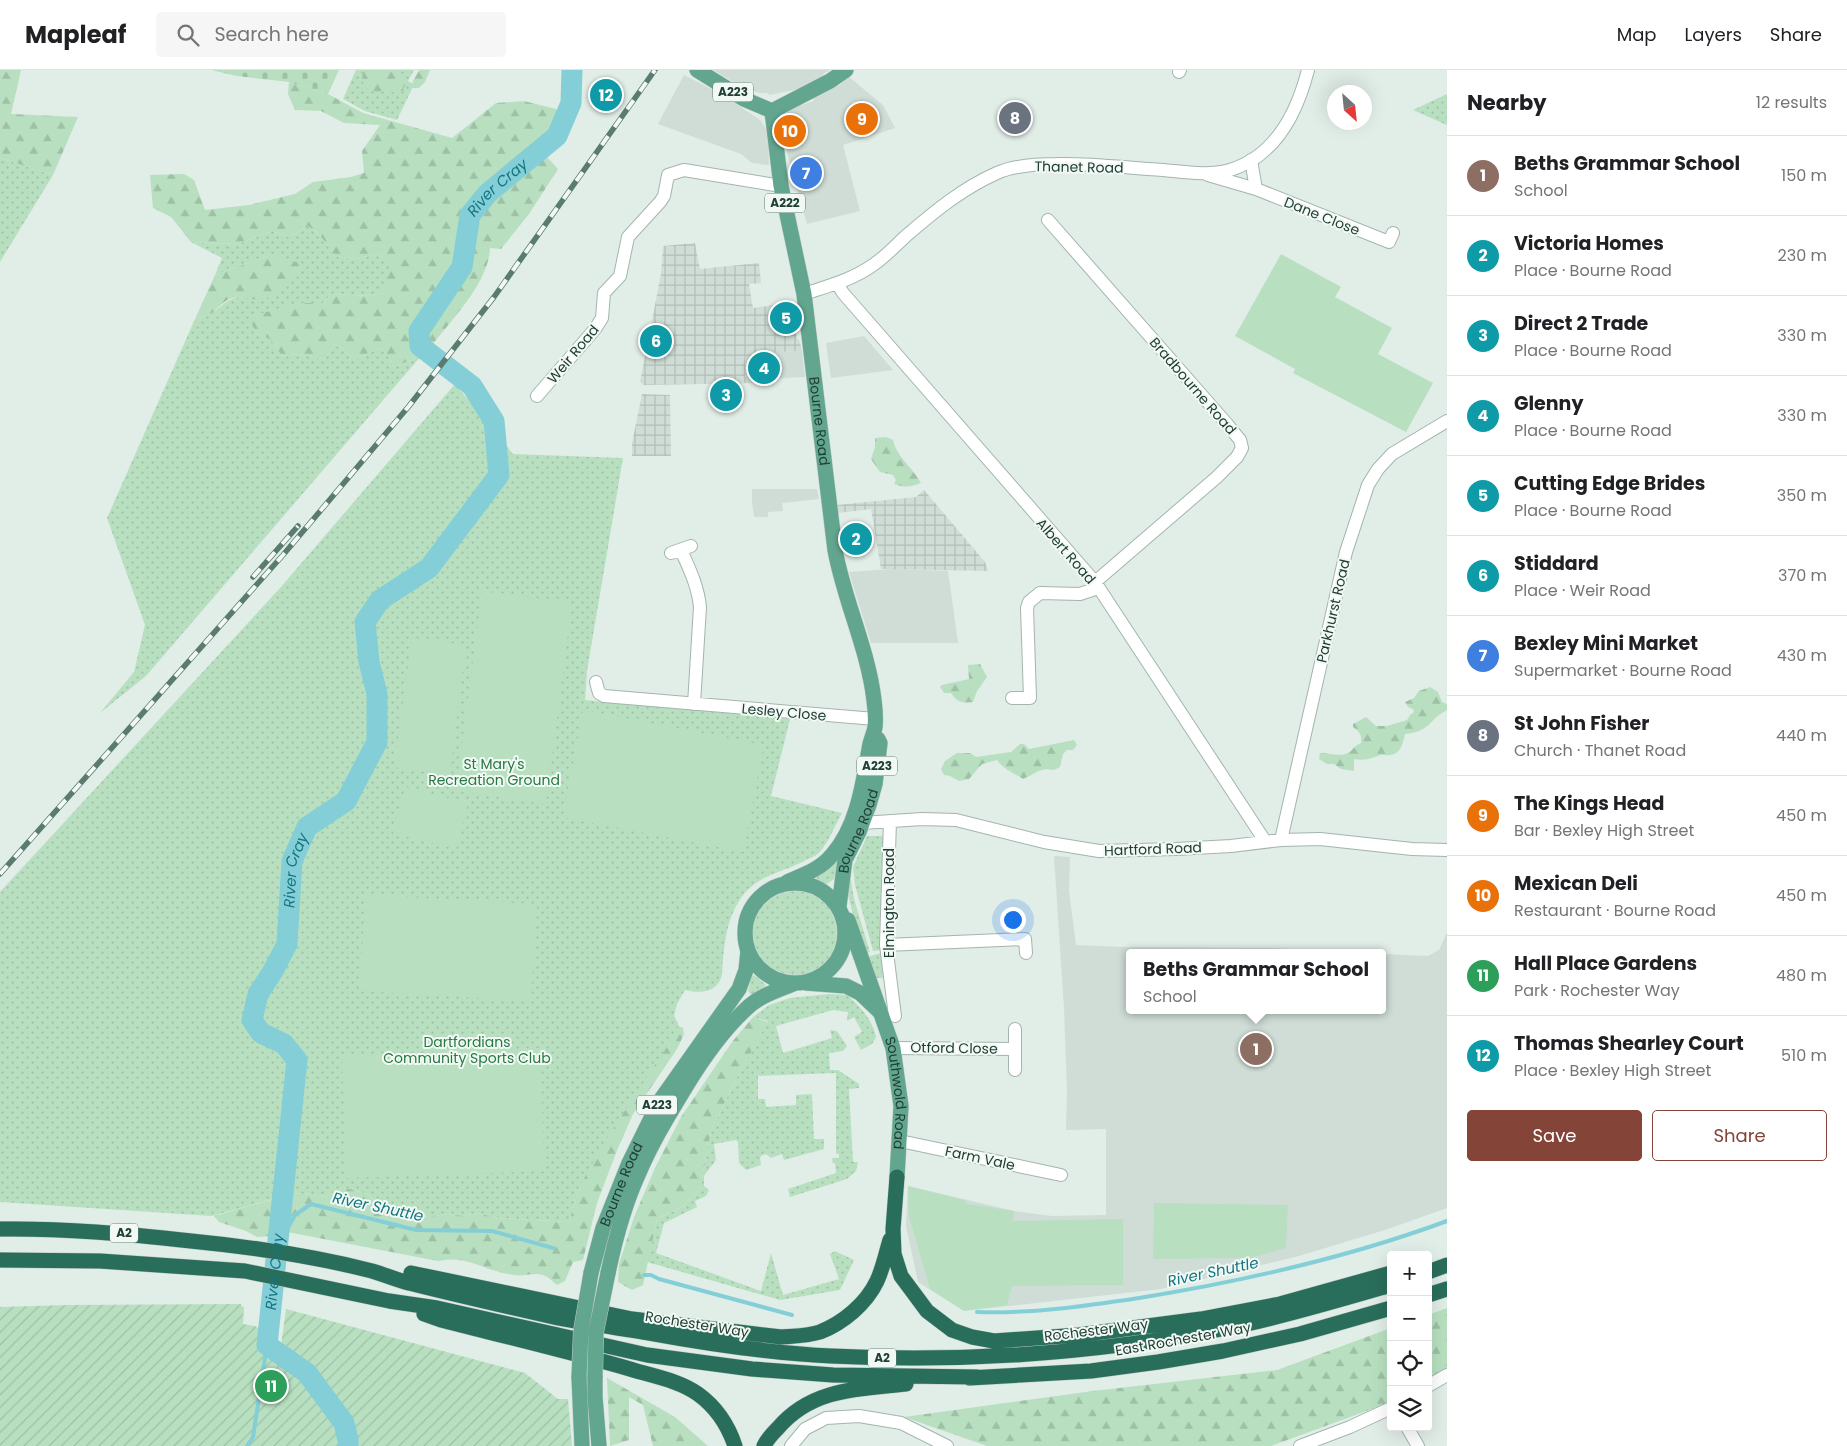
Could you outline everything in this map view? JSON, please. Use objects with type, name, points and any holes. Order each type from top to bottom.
[{"type":"highway","name":"A223","points":[[893,1229],[897,1178]]},
{"type":"highway","name":"Rochester Way","points":[[0,1230],[30,1229],[118,1232],[246,1247],[374,1272],[408,1283],[560,1318],[735,1348],[828,1356],[898,1359],[977,1357],[1085,1350],[1183,1335],[1293,1313],[1387,1286]]},
{"type":"highway","points":[[374,1272],[410,1273],[632,1319],[782,1337],[799,1336],[819,1332],[842,1320],[862,1303],[877,1282],[893,1229]]},
{"type":"highway","points":[[893,1229],[894,1254],[899,1271],[906,1284],[927,1311],[952,1330],[972,1338],[994,1341],[1079,1335],[1201,1319],[1280,1304],[1387,1274]]},
{"type":"highway","points":[[1432,1261],[1447,1256]]},
{"type":"highway","name":"A2","points":[[0,1260],[100,1261],[245,1271],[389,1301],[437,1308],[647,1355],[752,1369],[833,1375],[977,1377]]},
{"type":"highway","points":[[1432,1271],[1447,1265]]},
{"type":"highway","points":[[1432,1295],[1447,1289]]},
{"type":"highway","points":[[389,1301],[441,1320],[581,1355],[678,1384],[696,1393],[718,1414],[731,1435],[735,1446]]},
{"type":"highway","name":"East Rochester Way","points":[[977,1377],[1091,1371],[1158,1362],[1223,1351],[1300,1334],[1387,1309]]},
{"type":"highway","points":[[764,1446],[788,1417],[812,1400],[834,1393],[977,1377]]},
{"type":"main road","name":"A223","points":[[697,70],[744,99],[772,111]]},
{"type":"main road","points":[[772,111],[830,82],[846,70]]},
{"type":"main road","name":"Bourne Road","points":[[772,111],[781,186],[804,294],[834,550],[868,671],[874,699],[875,724],[880,743],[876,776],[869,804],[845,860],[840,907]]},
{"type":"main road","name":"Bourne Road","points":[[787,882],[822,865],[838,846],[852,820],[858,801],[875,724]]},
{"type":"main road","points":[[787,882],[802,882],[816,886],[828,893],[840,907],[844,925],[845,939],[842,952],[834,964],[822,974],[799,983],[778,981],[765,974],[755,964],[748,951],[746,936],[752,908],[760,897],[772,888],[787,882]]},
{"type":"main road","name":"Southwold Road","points":[[840,907],[851,924],[888,1014],[901,1106],[897,1178]]},
{"type":"main road","name":"Bourne Road","points":[[582,1446],[579,1377],[581,1331],[591,1273],[603,1228],[629,1163],[659,1102],[739,989],[746,970],[748,951]]},
{"type":"main road","name":"Bourne Road","points":[[599,1446],[595,1397],[596,1332],[618,1230],[638,1176],[660,1129],[696,1071],[723,1033],[746,1008],[758,999],[799,983]]},
{"type":"main road","name":"Southwold Road","points":[[799,983],[846,986],[860,993],[888,1014]]},
{"type":"street","name":"Thanet Road","points":[[804,294],[854,277],[875,264],[956,196],[999,172],[1035,164],[1066,164],[1205,174],[1230,170],[1251,160],[1270,145],[1284,130],[1302,94],[1308,70]]},
{"type":"street","points":[[1251,160],[1256,189]]},
{"type":"street","name":"Weir Road","points":[[537,396],[595,329],[602,318],[604,293],[620,276],[628,237],[664,196],[668,174],[684,170],[781,186]]},
{"type":"street","name":"Dane Close","points":[[1205,174],[1256,189],[1389,242]]},
{"type":"street","name":"Bradbourne Road","points":[[1048,220],[1227,424],[1240,440],[1242,448],[1237,457],[1217,477],[1096,585]]},
{"type":"street","name":"Albert Road","points":[[837,283],[843,294],[1096,585],[1265,841]]},
{"type":"street","name":"Parkhurst Road","points":[[1281,840],[1346,552],[1368,485],[1378,469],[1392,454],[1447,421]]},
{"type":"street","points":[[681,550],[695,583],[699,601],[694,704]]},
{"type":"street","points":[[1012,698],[1030,698],[1028,608],[1030,602],[1040,593],[1080,594],[1096,585]]},
{"type":"street","name":"Lesley Close","points":[[596,682],[599,693],[604,696],[875,724]]},
{"type":"street","name":"Hartford Road","points":[[862,823],[922,818],[956,820],[1044,842],[1099,851],[1213,847],[1281,840],[1337,840],[1412,849],[1447,850]]},
{"type":"street","name":"Elmington Road","points":[[888,1014],[886,945],[890,820]]},
{"type":"street","points":[[886,945],[1025,939],[1026,954]]},
{"type":"street","name":"Otford Close","points":[[1015,1029],[1015,1070]]},
{"type":"street","name":"Otford Close","points":[[892,1048],[1015,1049]]},
{"type":"street","name":"Farm Vale","points":[[900,1141],[1061,1175]]},
{"type":"street","points":[[1432,1384],[1447,1375]]},
{"type":"street","points":[[1300,1446],[1350,1427],[1387,1410]]},
{"type":"street","points":[[791,1446],[805,1428],[826,1418],[859,1416],[901,1423],[947,1446]]},
{"type":"street","points":[[1410,1431],[1418,1446]]},
{"type":"shaded area","points":[[713,70],[830,70],[823,74],[824,77],[799,89],[769,95],[768,93],[760,93],[744,88]]},
{"type":"shaded area","points":[[684,75],[723,95],[760,120],[766,129],[769,165],[752,163],[741,154],[658,124]]},
{"type":"shaded area","points":[[849,77],[883,105],[895,128],[843,145],[860,211],[807,224],[779,121],[781,116],[800,104],[814,101],[813,98],[841,84]]},
{"type":"shaded area","points":[[695,243],[700,269],[759,263],[761,283],[749,284],[753,308],[791,303],[792,312],[779,314],[780,323],[794,322],[797,339],[799,339],[802,351],[760,353],[759,356],[745,357],[745,377],[756,377],[756,383],[644,385],[640,382],[661,274],[663,246]]},
{"type":"shaded area","points":[[864,336],[893,370],[831,378],[826,343]]},
{"type":"shaded area","points":[[802,351],[805,377],[745,378],[745,357],[759,356],[759,353]]},
{"type":"shaded area","points":[[642,394],[670,395],[671,456],[632,456],[632,443]]},
{"type":"shaded area","points":[[752,489],[817,489],[819,499],[782,503],[783,511],[768,512],[768,517],[754,517]]},
{"type":"shaded area","points":[[924,490],[985,562],[988,571],[881,569],[871,509],[838,513],[837,505],[916,497]]},
{"type":"shaded area","points":[[892,569],[948,571],[958,643],[871,643],[849,572]]},
{"type":"shaded area","points":[[1054,856],[1070,857],[1069,891],[1076,945],[1294,949],[1126,949],[1126,1014],[1386,1014],[1386,954],[1428,956],[1439,950],[1447,932],[1447,1208],[1388,1229],[1299,1256],[1161,1289],[964,1311],[918,1282],[906,1226],[908,1186],[1014,1211],[1052,1216],[1106,1215],[1106,1129],[1066,1130],[1067,1091],[1064,1008]]},
{"type":"green space","points":[[0,70],[21,70],[11,114],[78,117],[53,175],[0,158]]},
{"type":"green space","points":[[211,70],[339,70],[328,94],[289,82],[237,76]]},
{"type":"green space","points":[[356,70],[414,70],[408,81],[413,84],[421,70],[397,120],[365,111],[343,99]]},
{"type":"green space","points":[[363,70],[393,70],[404,78],[406,84],[404,90],[399,94],[393,92],[373,92],[369,90],[362,80]]},
{"type":"green space","points":[[419,70],[430,70],[425,82],[419,88],[411,88],[413,81]]},
{"type":"green space","points":[[289,82],[328,94],[363,113],[452,138],[496,103],[524,101],[560,110],[554,131],[540,143],[546,156],[558,169],[529,214],[501,249],[490,248],[488,261],[476,288],[429,349],[421,356],[394,367],[388,356],[380,348],[355,359],[335,344],[324,359],[298,354],[282,356],[270,339],[256,333],[249,317],[298,303],[323,303],[331,294],[370,296],[382,292],[389,275],[389,260],[376,254],[357,259],[335,256],[320,235],[308,226],[289,237],[272,231],[240,243],[191,242],[171,217],[153,208],[150,175],[184,174],[194,180],[205,210],[249,205],[295,194],[313,182],[351,177],[364,173],[362,151],[380,125],[344,123],[321,111],[295,110],[288,94]]},
{"type":"green space","points":[[1447,94],[1447,125],[1413,110]]},
{"type":"green space","points":[[0,158],[53,175],[0,262]]},
{"type":"green space","points":[[308,226],[320,235],[335,256],[357,259],[376,254],[389,260],[389,275],[383,292],[370,296],[331,294],[323,303],[298,303],[256,333],[270,339],[282,356],[298,354],[324,359],[335,344],[355,359],[380,348],[388,356],[394,367],[421,356],[146,676],[100,713],[134,672],[145,625],[107,518],[195,319],[210,314],[234,298],[245,297],[253,299],[289,261],[268,256],[215,275],[222,258],[191,242],[240,243],[272,231],[289,237]]},
{"type":"green space","points":[[1281,254],[1341,287],[1335,297],[1392,328],[1378,354],[1433,383],[1406,432],[1293,373],[1299,362],[1295,369],[1235,336]]},
{"type":"green space","points":[[284,255],[289,261],[298,262],[301,273],[285,288],[266,298],[232,298],[210,314],[195,319],[215,275],[268,256]]},
{"type":"green space","points":[[455,384],[513,454],[623,458],[587,671],[585,700],[790,719],[771,796],[842,813],[829,839],[818,854],[761,880],[753,885],[739,901],[732,914],[728,929],[721,978],[715,987],[710,990],[695,992],[685,990],[677,1004],[674,1016],[680,1033],[580,1186],[569,1222],[499,1218],[476,1213],[464,1216],[448,1214],[416,1218],[385,1208],[367,1194],[343,1187],[325,1197],[295,1193],[212,1216],[0,1202],[0,892],[281,587]]},
{"type":"green space","points":[[886,437],[893,440],[901,457],[921,483],[901,486],[894,484],[896,480],[893,475],[880,472],[871,459],[875,447],[875,438]]},
{"type":"green space","name":"St Mary's Recreation Ground","points":[[482,591],[572,603],[546,804],[456,791]]},
{"type":"green space","points":[[412,638],[466,645],[450,776],[394,767]]},
{"type":"green space","points":[[980,664],[987,677],[977,691],[973,702],[960,702],[951,693],[944,693],[940,687],[942,685],[969,679],[968,665]]},
{"type":"green space","points":[[1430,687],[1438,692],[1442,702],[1447,704],[1447,710],[1419,731],[1405,734],[1401,748],[1397,753],[1360,760],[1354,759],[1354,771],[1341,769],[1334,764],[1327,764],[1319,759],[1320,753],[1345,754],[1361,743],[1360,734],[1353,727],[1353,724],[1366,717],[1376,726],[1387,726],[1407,720],[1414,712],[1405,702],[1414,698],[1419,691]]},
{"type":"green space","points":[[583,710],[764,745],[743,852],[563,817]]},
{"type":"green space","points":[[1074,740],[1077,745],[1073,750],[1067,750],[1063,754],[1060,767],[1054,770],[1041,770],[1023,779],[1005,768],[997,760],[982,764],[969,779],[959,781],[944,775],[941,769],[945,761],[957,753],[970,753],[976,757],[1011,752],[1020,744],[1024,744],[1029,749]]},
{"type":"green space","points":[[405,787],[468,803],[456,849],[393,833]]},
{"type":"green space","points":[[867,836],[882,836],[884,839],[882,950],[873,951],[855,885],[853,867]]},
{"type":"green space","points":[[840,854],[834,879],[824,886],[818,883],[816,876]]},
{"type":"green space","points":[[849,868],[854,899],[870,952],[866,953],[860,941],[845,883]]},
{"type":"green space","points":[[795,891],[811,894],[825,903],[834,917],[837,933],[834,949],[825,963],[811,972],[795,975],[779,972],[765,963],[756,949],[753,933],[756,917],[765,903],[779,894]]},
{"type":"green space","points":[[365,895],[537,904],[531,1001],[360,991]]},
{"type":"green space","points":[[881,953],[883,978],[873,978],[867,957]]},
{"type":"green space","points":[[754,975],[766,985],[760,992],[752,996],[748,991],[751,977]]},
{"type":"green space","points":[[829,994],[847,995],[861,1009],[874,1030],[876,1037],[872,1044],[861,1050],[854,1037],[862,1032],[854,1017],[847,1021],[848,1012],[833,1010],[776,1026],[783,1053],[832,1038],[830,1030],[837,1031],[847,1046],[843,1051],[829,1053],[830,1070],[838,1070],[859,1084],[859,1088],[849,1089],[853,1162],[858,1162],[856,1171],[847,1179],[790,1197],[788,1189],[836,1173],[835,1163],[833,1163],[832,1158],[839,1158],[839,1154],[836,1154],[836,1073],[758,1076],[758,1099],[765,1099],[766,1107],[796,1105],[796,1095],[812,1094],[814,1139],[824,1139],[824,1149],[784,1160],[782,1154],[771,1158],[766,1154],[760,1158],[761,1165],[746,1170],[739,1163],[738,1142],[736,1140],[714,1144],[716,1160],[704,1176],[704,1186],[709,1190],[706,1196],[695,1201],[697,1207],[664,1223],[656,1253],[761,1291],[771,1253],[783,1295],[839,1279],[830,1254],[835,1251],[854,1260],[840,1290],[780,1300],[647,1262],[657,1219],[680,1208],[700,1190],[711,1131],[737,1077],[768,1021],[753,1017],[769,1005],[790,998]]},
{"type":"green space","points":[[753,1017],[768,1022],[737,1077],[711,1131],[700,1190],[680,1208],[657,1219],[643,1285],[632,1290],[618,1282],[619,1264],[634,1217],[655,1168],[681,1117],[732,1042]]},
{"type":"green space","points":[[679,1026],[683,1028],[684,1034],[677,1049],[633,1114],[618,1148],[597,1203],[583,1260],[573,1262],[565,1281],[557,1285],[548,1277],[541,1275],[514,1275],[458,1260],[438,1261],[277,1230],[272,1236],[257,1237],[246,1231],[219,1222],[214,1216],[295,1193],[325,1197],[343,1187],[367,1194],[385,1208],[416,1218],[448,1214],[464,1216],[476,1213],[499,1218],[569,1222],[580,1186],[603,1144]]},
{"type":"green space","points":[[541,1048],[544,1171],[346,1178],[342,1056]]},
{"type":"green space","points":[[908,1186],[964,1200],[967,1204],[1014,1211],[1013,1221],[1123,1219],[1123,1285],[1012,1286],[1007,1305],[964,1311],[930,1289],[909,1216]]},
{"type":"green space","points":[[1154,1203],[1288,1205],[1286,1248],[1250,1258],[1153,1259]]},
{"type":"green space","points":[[241,1304],[244,1307],[243,1324],[255,1326],[281,1346],[286,1309],[525,1373],[558,1399],[568,1399],[572,1446],[0,1446],[0,1307]]},
{"type":"green space","points":[[1447,1308],[1447,1371],[1432,1379],[1432,1341],[1432,1314]]},
{"type":"green space","points":[[1387,1329],[1387,1403],[1271,1446],[987,1446],[904,1417],[1093,1391],[1277,1370]]},
{"type":"green space","points":[[607,1378],[675,1417],[708,1446],[653,1446],[643,1405],[629,1397],[629,1440],[610,1446]]},
{"type":"waterway","name":"River Cray","points":[[348,1446],[344,1423],[307,1373],[267,1345],[297,1060],[284,1044],[261,1033],[252,1020],[258,994],[287,944],[292,861],[307,827],[346,801],[377,742],[377,694],[369,662],[365,622],[380,600],[429,568],[499,475],[494,421],[472,386],[420,346],[419,331],[462,267],[470,215],[488,193],[557,136],[571,103],[572,70]]},
{"type":"waterway","name":"River Shuttle","points":[[278,1246],[295,1215],[311,1204],[416,1230],[492,1231],[553,1248]]},
{"type":"waterway","name":"River Shuttle","points":[[977,1312],[1038,1311],[1139,1298],[1217,1284],[1333,1257],[1447,1221]]},
{"type":"waterway","name":"River Shuttle","points":[[644,1275],[651,1275],[659,1279],[792,1315]]},
{"type":"waterway","points":[[247,1446],[253,1437],[267,1345]]},
{"type":"railway","points":[[0,874],[283,555],[409,406],[494,297],[655,70]]},
{"type":"railway","points":[[253,577],[298,526]]},
{"type":"place","name":"Thomas Shearley Court","points":[[606,95]]},
{"type":"place","name":"St John Fisher","points":[[1015,118]]},
{"type":"place","name":"The Kings Head","points":[[862,119]]},
{"type":"place","name":"Mexican Deli","points":[[790,131]]},
{"type":"place","name":"Bexley Mini Market","points":[[806,173]]},
{"type":"place","name":"Cutting Edge Brides","points":[[786,318]]},
{"type":"place","name":"Stiddard","points":[[656,341]]},
{"type":"place","name":"Glenny","points":[[764,368]]},
{"type":"place","name":"Direct 2 Trade","points":[[726,395]]},
{"type":"place","name":"Victoria Homes","points":[[856,539]]},
{"type":"place","name":"Beths Grammar School","points":[[1256,1049]]},
{"type":"place","name":"Hall Place Gardens","points":[[271,1386]]},
{"type":"park label","name":"Dartfordians Community Sports Club","points":[[467,1050]]}]
